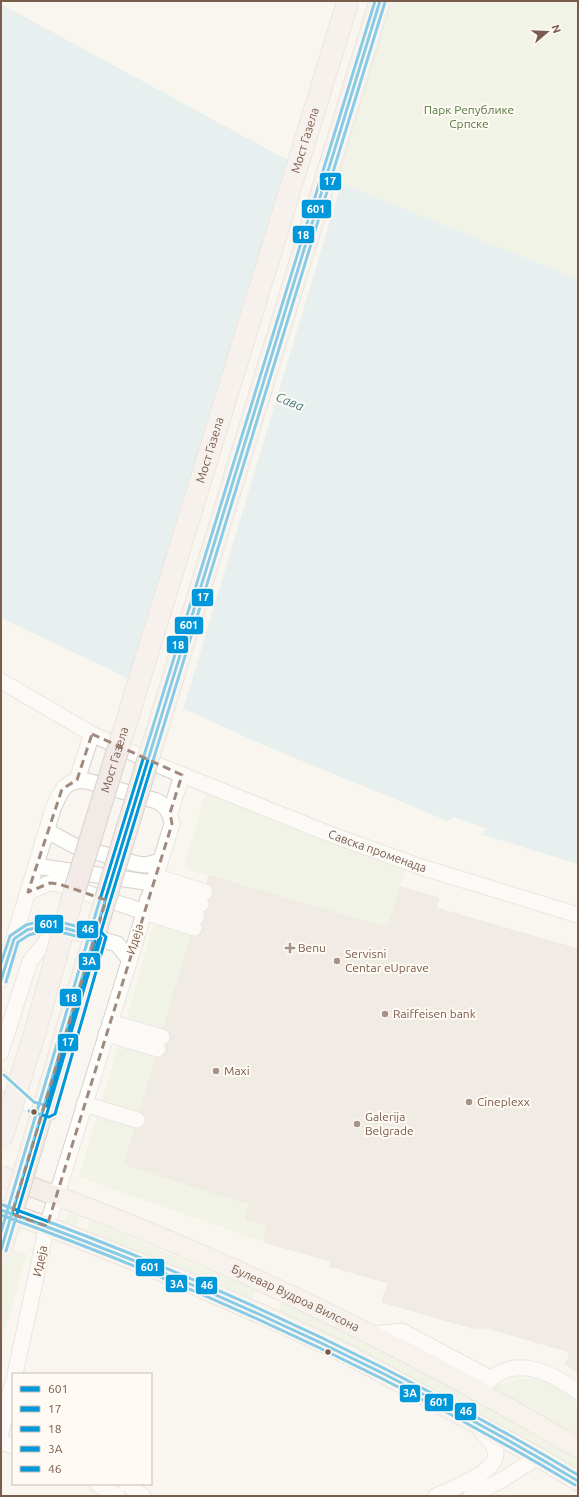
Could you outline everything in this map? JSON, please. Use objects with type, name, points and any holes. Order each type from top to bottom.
[{"type":"highway","name":"Мост Газела","points":[[1,1140],[34,1036],[72,899],[348,1]]},
{"type":"highway","points":[[1,1250],[103,907],[380,1]]},
{"type":"main road","name":"Булевар Вудроа Вилсона","points":[[1,1176],[165,1239],[303,1299],[373,1334],[485,1385],[578,1448]]},
{"type":"main road","points":[[9,1213],[47,1226],[183,1280],[279,1322],[347,1354],[538,1457],[578,1481]]},
{"type":"street","name":"Савска променада","points":[[1,682],[92,734],[182,775],[421,867],[578,915]]},
{"type":"street","points":[[77,780],[92,734]]},
{"type":"street","points":[[1,980],[47,831],[62,789],[68,783],[77,780],[87,781],[157,801],[170,813],[182,775]]},
{"type":"street","name":"Идеја","points":[[15,1373],[47,1226],[172,824],[170,813]]},
{"type":"street","points":[[47,831],[75,846],[137,864],[146,865],[160,861]]},
{"type":"street","points":[[28,892],[50,883],[150,892],[199,910],[150,892],[36,866]]},
{"type":"street","points":[[14,939],[27,930],[49,924],[101,938],[117,944],[129,959]]},
{"type":"street","points":[[1,1052],[30,961],[59,926]]},
{"type":"street","points":[[9,1213],[27,1185],[101,938]]},
{"type":"street","points":[[108,1028],[160,1043]]},
{"type":"street","points":[[1,1079],[31,1106],[50,1112]]},
{"type":"street","points":[[84,1104],[137,1120]]},
{"type":"street","points":[[485,1385],[496,1373],[513,1369],[530,1369],[545,1371],[562,1380],[578,1392]]},
{"type":"street","points":[[5,1426],[12,1388]]},
{"type":"street","points":[[436,1496],[484,1473],[492,1463],[496,1455],[494,1448],[474,1422]]},
{"type":"street","points":[[1,1442],[12,1446]]},
{"type":"street","points":[[471,1496],[502,1480],[538,1457]]},
{"type":"street","points":[[99,1485],[117,1496]]},
{"type":"street","points":[[127,1485],[143,1496]]},
{"type":"highlighted area","points":[[92,734],[182,775],[170,813],[172,824],[47,1226],[12,1214],[106,900],[59,884],[50,883],[28,892],[62,789],[77,780]]},
{"type":"green space","name":"Парк Републике Српске","points":[[393,1],[578,1],[578,279],[333,180]]},
{"type":"green space","points":[[206,791],[405,871],[389,928],[209,876],[184,867]]},
{"type":"green space","points":[[155,919],[193,931],[164,1029],[127,1017]]},
{"type":"green space","points":[[119,1044],[156,1055],[140,1112],[102,1100]]},
{"type":"green space","points":[[97,1116],[135,1128],[124,1164],[250,1204],[246,1219],[268,1225],[264,1242],[79,1177]]},
{"type":"green space","points":[[67,1213],[79,1216],[76,1226],[66,1222],[64,1219]]},
{"type":"green space","points":[[90,1220],[256,1290],[252,1300],[86,1230]]},
{"type":"green space","points":[[1,1246],[27,1254],[1,1343]]},
{"type":"green space","points":[[281,1290],[578,1448],[578,1481],[279,1322]]},
{"type":"green space","points":[[527,1378],[556,1386],[574,1400],[578,1407],[578,1440],[490,1390],[499,1384]]},
{"type":"water","name":"Сава","points":[[1,4],[280,156],[333,180],[578,279],[578,864],[480,834],[487,829],[454,817],[448,821],[261,744],[189,711],[109,669],[1,618]]},
{"type":"pier","points":[[298,161],[342,181],[183,710],[134,684]]},
{"type":"building","name":"Galerija Belgrade","points":[[209,876],[388,928],[401,887],[439,898],[436,908],[578,949],[578,1373],[566,1364],[570,1352],[487,1328],[472,1328],[382,1302],[388,1283],[330,1266],[331,1261],[264,1242],[268,1225],[246,1219],[250,1204],[124,1164],[135,1129],[143,1127],[146,1122],[144,1114],[140,1111],[156,1058],[164,1055],[167,1051],[166,1045],[171,1039],[169,1031],[164,1028],[191,937],[196,937],[202,931],[202,924],[206,918],[205,912],[209,907],[209,900],[214,894],[212,886],[207,883]]},
{"type":"transit line","name":"18","points":[[1,1232],[98,906],[375,1]]},
{"type":"transit line","name":"601","points":[[1,1250],[103,907],[380,1]]},
{"type":"transit line","name":"17","points":[[6,1251],[108,908],[385,2]]},
{"type":"transit line","name":"46","points":[[1,963],[10,936],[26,925],[49,919],[102,933],[106,937],[55,1114],[49,1117],[29,1111]]},
{"type":"transit line","name":"601","points":[[1,980],[14,939],[27,930],[49,924],[101,938],[93,965]]},
{"type":"transit line","name":"3A","points":[[4,1075],[34,1102],[47,1106],[95,941],[49,929],[29,935],[18,942],[6,982]]},
{"type":"transit line","name":"46","points":[[3,1205],[152,1262],[297,1326],[440,1397],[578,1475]]},
{"type":"transit line","name":"601","points":[[1,1210],[150,1267],[224,1298],[296,1331],[439,1402],[578,1481]]},
{"type":"transit line","name":"3A","points":[[1,1215],[149,1272],[223,1303],[295,1336],[437,1407],[575,1485]]},
{"type":"place","name":"Benu","points":[[290,948]]},
{"type":"place","name":"Servisni Centar eUprave","points":[[337,961]]},
{"type":"place","name":"Raiffeisen bank","points":[[385,1014]]},
{"type":"place","name":"Maxi","points":[[216,1071]]},
{"type":"place","name":"Cineplexx","points":[[469,1102]]},
{"type":"place","name":"Galerija Belgrade","points":[[357,1124]]}]
